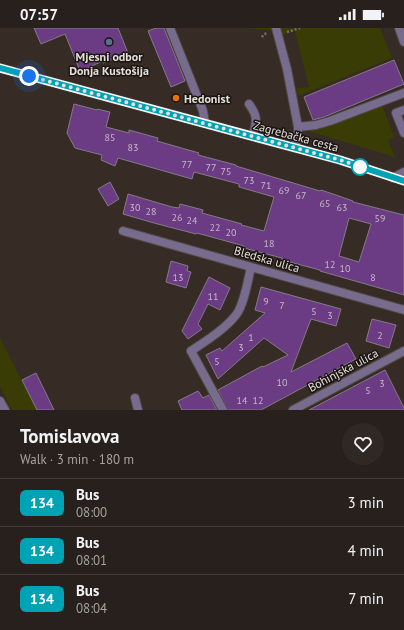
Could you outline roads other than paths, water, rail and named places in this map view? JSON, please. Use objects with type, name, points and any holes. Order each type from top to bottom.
[{"type":"street","points":[[170,28],[203,111],[205,123]]},
{"type":"street","points":[[276,28],[287,69],[298,127],[295,148]]},
{"type":"street","points":[[399,28],[404,42]]},
{"type":"street","name":"Zagrebačka cesta","points":[[0,68],[340,160],[404,181]]},
{"type":"street","points":[[298,127],[316,125],[330,121],[404,93]]},
{"type":"street","points":[[249,104],[256,117],[253,136]]},
{"type":"street","points":[[404,110],[396,113],[404,133]]},
{"type":"street","points":[[393,178],[404,172]]},
{"type":"street","name":"Bledska ulica","points":[[123,231],[404,310]]},
{"type":"street","points":[[223,410],[192,351],[221,331],[236,314],[242,301],[251,267]]},
{"type":"street","name":"Bohinjska ulica","points":[[293,410],[404,350]]},
{"type":"street","points":[[135,398],[138,410]]},
{"type":"street","points":[[0,401],[5,410]]},
{"type":"place","name":"Mjesni odbor Donja Kustošija","points":[[109,42]]},
{"type":"place","name":"Hedonist","points":[[176,98]]}]
